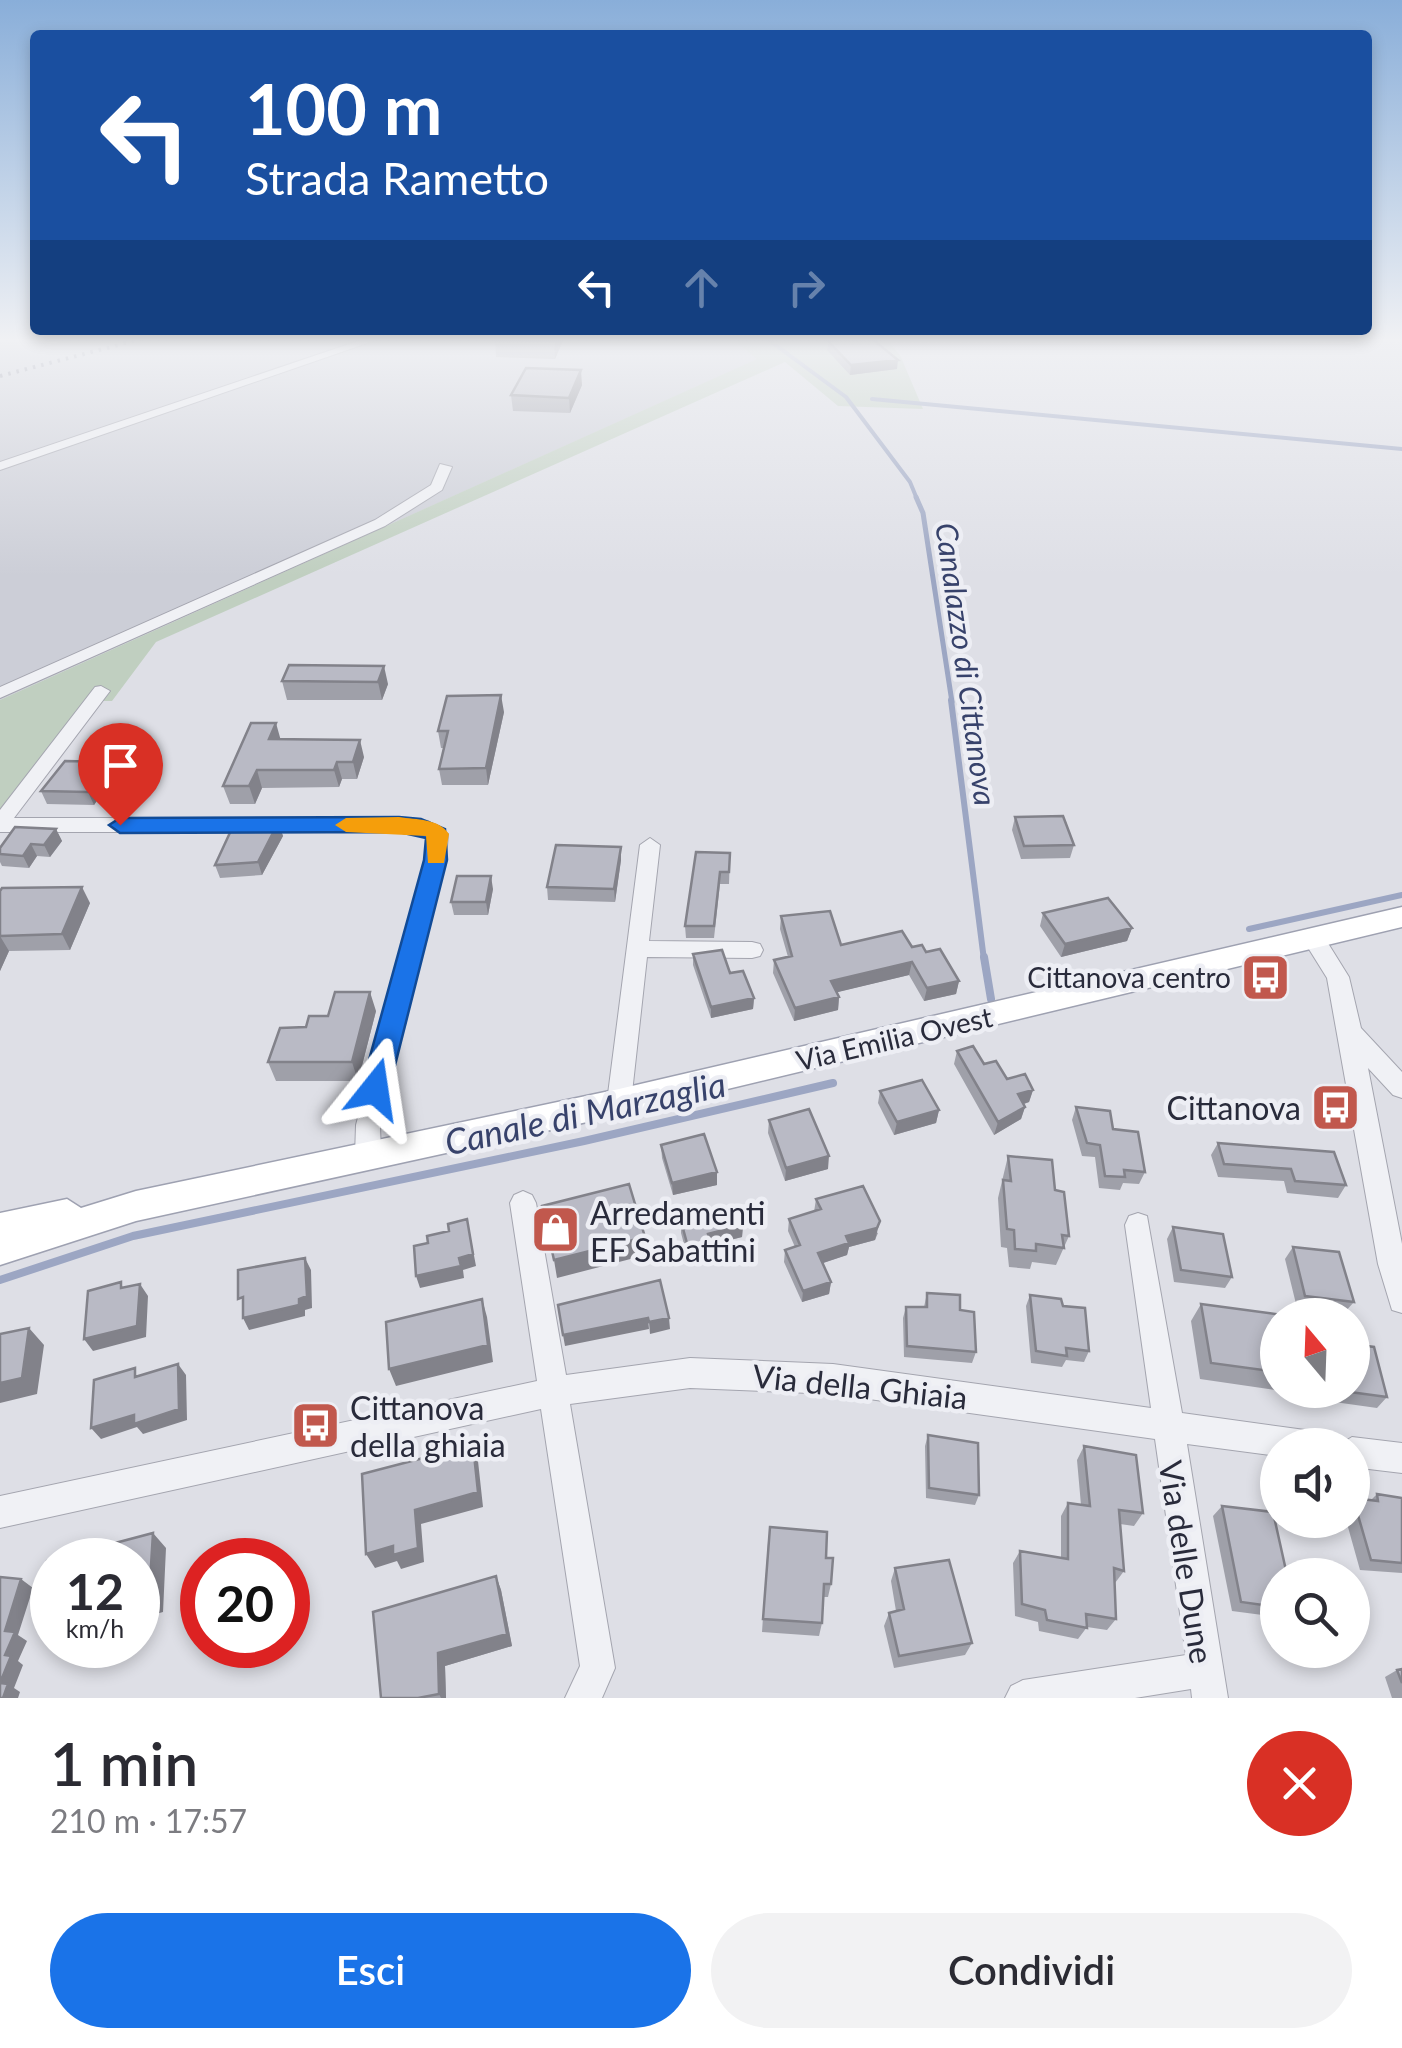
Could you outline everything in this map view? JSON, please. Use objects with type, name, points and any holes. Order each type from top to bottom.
[{"type":"main road","name":"Via Emilia Ovest","points":[[0,1248],[136,1206],[619,1102],[1402,917]]},
{"type":"main road","name":"Via Emilia Ovest","points":[[0,1228],[80,1211],[136,1206]]},
{"type":"street","points":[[0,466],[144,417]]},
{"type":"street","points":[[0,693],[380,523],[438,487],[445,467]]},
{"type":"street","points":[[0,824],[101,691]]},
{"type":"street","points":[[0,824],[399,825],[421,826],[438,834],[436,860],[375,1089],[368,1125],[368,1156]]},
{"type":"street","points":[[619,1102],[650,845]]},
{"type":"street","points":[[1313,938],[1338,977],[1402,1300]]},
{"type":"street","points":[[637,948],[752,950]]},
{"type":"street","points":[[1351,1033],[1402,1088]]},
{"type":"street","points":[[524,1203],[598,1668],[583,1698]]},
{"type":"street","points":[[1138,1226],[1166,1426]]},
{"type":"street","name":"Via della Ghiaia","points":[[0,1512],[554,1392],[650,1376],[765,1373],[833,1379],[1260,1439]]},
{"type":"street","name":"Via delle Dune","points":[[1166,1426],[1206,1684]]},
{"type":"street","points":[[1370,1454],[1402,1458]]},
{"type":"street","points":[[1023,1698],[1206,1684]]},
{"type":"shaded area","points":[[0,417],[629,417],[0,700]]},
{"type":"green space","points":[[628,417],[661,417],[156,642],[112,701],[84,701],[0,814],[0,700]]},
{"type":"building","points":[[289,665],[384,666],[378,682],[282,681]]},
{"type":"building","points":[[501,695],[486,768],[439,769],[448,731],[438,731],[447,696]]},
{"type":"building","points":[[251,723],[276,723],[269,739],[360,740],[353,762],[337,762],[334,770],[257,770],[249,786],[223,786]]},
{"type":"building","points":[[65,761],[108,762],[88,792],[41,791]]},
{"type":"building","points":[[1063,816],[1074,845],[1024,846],[1015,817]]},
{"type":"building","points":[[278,823],[258,862],[215,865],[234,824]]},
{"type":"building","points":[[15,827],[56,829],[44,845],[31,844],[23,856],[0,854]]},
{"type":"building","points":[[556,845],[621,847],[614,889],[547,887]]},
{"type":"building","points":[[696,852],[730,853],[729,872],[720,872],[714,926],[685,926]]},
{"type":"building","points":[[457,876],[491,876],[486,902],[451,902]]},
{"type":"building","points":[[82,887],[62,934],[0,936],[2,888]]},
{"type":"building","points":[[1108,898],[1132,928],[1065,944],[1043,913]]},
{"type":"building","points":[[830,911],[841,945],[902,931],[912,947],[922,945],[926,952],[940,949],[959,981],[927,988],[912,962],[831,981],[839,997],[795,1008],[774,960],[792,956],[781,916]]},
{"type":"building","points":[[722,950],[730,973],[743,971],[754,998],[711,1007],[693,954]]},
{"type":"building","points":[[335,992],[370,992],[352,1062],[268,1062],[280,1028],[306,1027],[309,1016],[328,1016]]},
{"type":"building","points":[[973,1046],[984,1064],[996,1061],[1007,1079],[1025,1074],[1033,1090],[1018,1094],[1025,1107],[998,1122],[957,1051]]},
{"type":"building","points":[[922,1080],[939,1110],[897,1122],[880,1091]]},
{"type":"building","points":[[1076,1107],[1110,1111],[1113,1129],[1138,1132],[1145,1172],[1124,1170],[1125,1177],[1105,1176],[1100,1145],[1087,1143]]},
{"type":"building","points":[[809,1109],[829,1156],[786,1168],[769,1120]]},
{"type":"building","points":[[704,1134],[717,1172],[672,1183],[661,1145]]},
{"type":"building","points":[[1218,1143],[1334,1152],[1346,1185],[1295,1181],[1291,1169],[1224,1164]]},
{"type":"building","points":[[1008,1156],[1052,1160],[1055,1190],[1064,1192],[1069,1236],[1062,1235],[1064,1248],[1036,1244],[1036,1251],[1015,1249],[1014,1230],[1007,1229],[1003,1180],[1011,1181]]},
{"type":"building","points":[[629,1184],[645,1237],[554,1260],[542,1206]]},
{"type":"building","points":[[863,1186],[880,1221],[877,1228],[846,1236],[849,1243],[818,1253],[831,1282],[803,1291],[785,1250],[800,1245],[789,1219],[821,1209],[816,1199]]},
{"type":"building","points":[[736,1206],[743,1225],[708,1234],[710,1241],[688,1247],[681,1221]]},
{"type":"building","points":[[467,1219],[473,1254],[459,1258],[461,1266],[416,1276],[414,1246],[428,1243],[427,1236],[449,1231],[448,1224]]},
{"type":"building","points":[[1173,1227],[1223,1234],[1232,1277],[1181,1270]]},
{"type":"building","points":[[1293,1247],[1339,1252],[1353,1298],[1305,1296]]},
{"type":"building","points":[[305,1258],[307,1296],[299,1299],[299,1305],[243,1318],[243,1297],[238,1299],[238,1270]]},
{"type":"building","points":[[660,1280],[669,1318],[649,1322],[648,1318],[563,1335],[558,1305]]},
{"type":"building","points":[[121,1282],[121,1288],[140,1284],[137,1326],[84,1339],[88,1291]]},
{"type":"building","points":[[927,1293],[960,1295],[960,1310],[974,1312],[976,1352],[907,1346],[906,1307],[927,1307]]},
{"type":"building","points":[[1030,1295],[1061,1299],[1063,1306],[1085,1308],[1089,1351],[1066,1348],[1067,1356],[1036,1351]]},
{"type":"building","points":[[482,1299],[488,1345],[389,1369],[386,1322]]},
{"type":"building","points":[[1201,1304],[1260,1312],[1260,1370],[1211,1363]]},
{"type":"building","points":[[29,1328],[22,1378],[0,1383],[0,1334]]},
{"type":"building","points":[[1370,1346],[1374,1347],[1387,1397],[1370,1395]]},
{"type":"building","points":[[178,1364],[179,1409],[134,1424],[134,1415],[91,1428],[94,1380],[135,1368],[135,1377]]},
{"type":"building","points":[[928,1435],[978,1443],[979,1495],[929,1488]]},
{"type":"building","points":[[473,1445],[478,1492],[415,1510],[418,1548],[393,1555],[393,1546],[366,1554],[362,1474]]},
{"type":"building","points":[[1084,1446],[1136,1455],[1143,1513],[1119,1510],[1124,1571],[1114,1568],[1116,1619],[1086,1614],[1087,1628],[1047,1620],[1045,1610],[1022,1604],[1020,1551],[1068,1559],[1068,1503],[1090,1506]]},
{"type":"building","points":[[1377,1494],[1402,1498],[1402,1563],[1371,1560],[1365,1538],[1370,1538],[1370,1500],[1378,1501]]},
{"type":"building","points":[[1222,1506],[1260,1510],[1260,1538],[1279,1538],[1283,1558],[1260,1558],[1260,1605],[1241,1602]]},
{"type":"building","points":[[770,1527],[827,1532],[826,1558],[833,1558],[831,1584],[824,1584],[822,1623],[763,1619]]},
{"type":"building","points":[[949,1560],[972,1643],[899,1656],[889,1613],[904,1609],[895,1568]]},
{"type":"building","points":[[496,1576],[507,1634],[438,1653],[439,1694],[381,1698],[373,1612]]},
{"type":"building","points":[[0,1577],[21,1579],[5,1631],[15,1632],[5,1655],[11,1656],[0,1683]]},
{"type":"building","points":[[0,1683],[8,1684],[3,1698],[0,1698]]},
{"type":"waterway","name":"Canalazzo di Cittanova","points":[[861,417],[910,482],[917,499]]},
{"type":"waterway","points":[[1065,417],[1402,449]]},
{"type":"waterway","name":"Canalazzo di Cittanova","points":[[916,497],[923,513],[952,702]]},
{"type":"waterway","name":"Canalazzo di Cittanova","points":[[951,700],[984,960]]},
{"type":"waterway","name":"Canale di Marzaglia","points":[[1249,929],[1402,895]]},
{"type":"waterway","name":"Canalazzo di Cittanova","points":[[984,957],[991,999]]},
{"type":"waterway","name":"Canale di Marzaglia","points":[[0,1280],[133,1236],[584,1141],[833,1083]]},
{"type":"slow traffic","points":[[346,825],[421,826],[438,834],[436,857]]},
{"type":"place","name":"Cittanova centro","points":[[1266,977]]},
{"type":"place","name":"Cittanova","points":[[1336,1107]]},
{"type":"place","name":"Arredamenti EF Sabattini","points":[[555,1230]]},
{"type":"place","name":"Cittanova della ghiaia","points":[[315,1425]]},
{"type":"route","points":[[120,825],[399,825],[421,826],[438,834],[436,860],[375,1089]]}]
